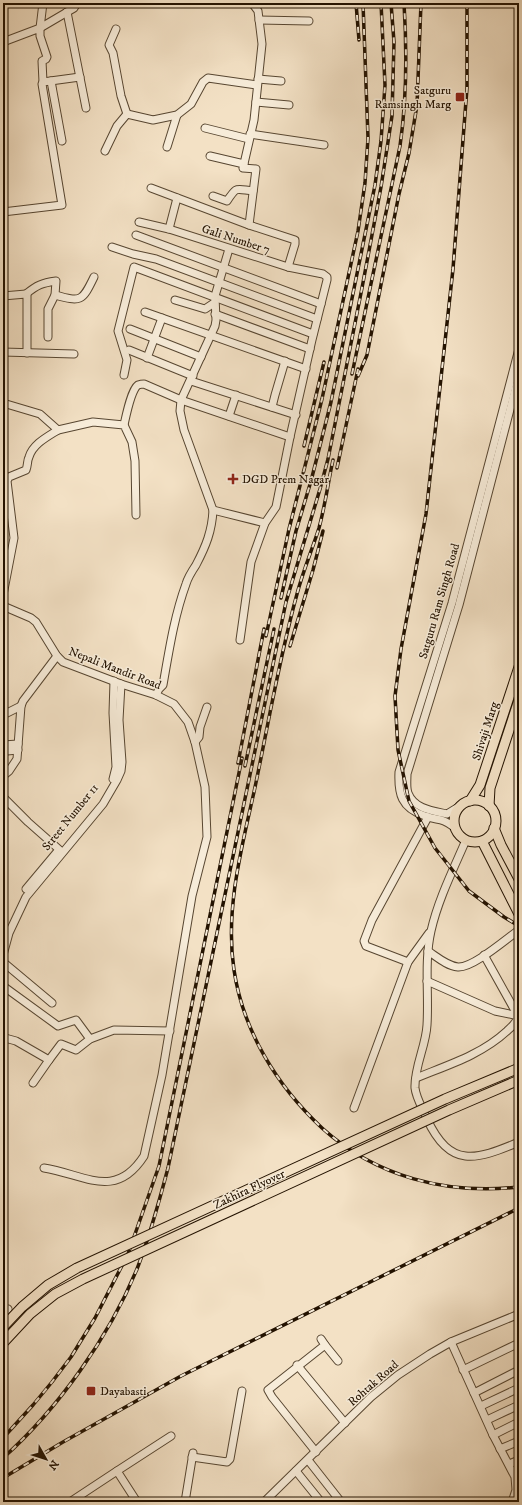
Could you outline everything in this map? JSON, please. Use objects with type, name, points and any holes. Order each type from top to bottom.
[{"type":"main road","name":"Shivaji Marg","points":[[470,801],[480,785],[519,667]]},
{"type":"main road","name":"Shivaji Marg","points":[[489,806],[490,788],[519,700]]},
{"type":"main road","points":[[470,801],[480,801],[489,806],[494,812],[496,820],[494,828],[489,836],[482,841],[474,842],[466,840],[458,835],[454,827],[454,816],[460,806],[470,801]]},
{"type":"main road","points":[[494,828],[500,845],[519,879]]},
{"type":"main road","points":[[482,841],[519,914]]},
{"type":"main road","name":"Zakhira Flyover","points":[[3,1327],[22,1307],[48,1285],[77,1268],[410,1115],[519,1068]]},
{"type":"main road","name":"Zakhira Flyover","points":[[3,1343],[30,1314],[55,1294],[83,1279],[449,1110],[519,1080]]},
{"type":"street","points":[[3,212],[62,205],[42,84],[42,61],[47,57],[40,36],[43,3]]},
{"type":"street","points":[[3,42],[40,28],[74,8],[77,3]]},
{"type":"street","points":[[249,226],[256,169],[243,168],[254,120],[262,44],[258,11],[252,3]]},
{"type":"street","points":[[67,12],[86,108]]},
{"type":"street","points":[[259,20],[309,21]]},
{"type":"street","points":[[116,29],[109,45],[113,53],[121,96],[127,114]]},
{"type":"street","points":[[43,82],[80,77]]},
{"type":"street","points":[[127,114],[153,120],[178,115],[191,104],[202,82],[208,78],[258,82],[281,81]]},
{"type":"street","points":[[51,81],[57,121],[62,141]]},
{"type":"street","points":[[256,102],[289,105]]},
{"type":"street","points":[[106,151],[117,126],[127,114]]},
{"type":"street","points":[[167,147],[178,115]]},
{"type":"street","points":[[205,128],[250,136],[324,145]]},
{"type":"street","points":[[210,156],[244,164]]},
{"type":"street","points":[[151,188],[249,226],[295,240],[288,268]]},
{"type":"street","points":[[213,196],[227,201],[231,193],[236,189],[253,191]]},
{"type":"street","points":[[169,229],[176,198]]},
{"type":"street","name":"Gali Number 7","points":[[139,222],[169,229],[288,268],[324,274],[327,280],[321,304]]},
{"type":"street","points":[[136,234],[321,304],[290,437],[276,507],[265,523],[251,562],[240,640]]},
{"type":"street","points":[[112,247],[133,254],[156,259],[317,319]]},
{"type":"street","points":[[156,695],[163,685],[172,628],[186,582],[204,549],[211,530],[213,510],[184,430],[180,411],[181,400],[192,379],[216,323],[214,300],[229,249]]},
{"type":"street","points":[[124,375],[127,360],[118,331],[134,267],[214,300],[313,334]]},
{"type":"street","points":[[54,295],[74,300],[78,299],[87,292],[94,277]]},
{"type":"street","points":[[3,296],[26,294],[43,283],[56,281],[54,295],[48,309],[48,337]]},
{"type":"street","points":[[26,294],[28,297],[27,353]]},
{"type":"street","points":[[175,300],[205,309],[214,300]]},
{"type":"street","points":[[146,312],[306,369]]},
{"type":"street","points":[[215,314],[310,349]]},
{"type":"street","points":[[147,358],[162,318]]},
{"type":"street","points":[[130,328],[201,357]]},
{"type":"street","name":"Satguru Ram Singh Road","points":[[454,827],[445,820],[428,817],[408,808],[401,797],[399,772],[452,603],[519,348]]},
{"type":"street","points":[[129,350],[192,379],[296,415]]},
{"type":"street","points":[[3,352],[74,354]]},
{"type":"street","points":[[272,407],[274,395],[285,361]]},
{"type":"street","name":"Satguru Ram Singh Road","points":[[460,806],[447,814],[427,810],[414,802],[407,792],[407,774],[459,606],[519,376]]},
{"type":"street","points":[[136,515],[135,461],[132,442],[124,425],[136,388],[141,384],[181,400],[290,437]]},
{"type":"street","points":[[229,416],[236,395]]},
{"type":"street","points":[[3,403],[40,414],[58,430]]},
{"type":"street","points":[[3,595],[14,538],[7,481],[9,477],[26,470],[29,456],[35,447],[42,439],[58,430],[93,422],[124,425]]},
{"type":"street","points":[[213,510],[265,523]]},
{"type":"street","name":"Nepali Mandir Road","points":[[3,606],[31,618],[36,622],[57,656],[63,662],[117,683],[156,695],[174,704],[188,722],[195,742],[205,787],[207,837],[192,896],[170,1031],[148,1145],[144,1156],[139,1164],[125,1177],[107,1183],[92,1181],[64,1172],[44,1168]]},
{"type":"street","points":[[3,776],[9,771],[17,759],[22,706],[27,695],[57,656]]},
{"type":"street","name":"Street Number 11","points":[[3,955],[9,933],[26,897],[61,851],[103,804],[121,771],[122,762],[117,683]]},
{"type":"street","points":[[3,715],[22,706]]},
{"type":"street","points":[[195,742],[199,737],[200,727],[207,707]]},
{"type":"street","points":[[3,745],[18,747]]},
{"type":"street","points":[[3,754],[18,747]]},
{"type":"street","points":[[3,797],[28,822],[61,851]]},
{"type":"street","points":[[408,962],[366,946],[364,941],[372,920],[428,817]]},
{"type":"street","points":[[466,840],[440,901],[431,931],[428,951],[426,1037],[416,1078],[416,1093],[429,1123],[439,1140],[462,1156],[478,1157],[519,1142]]},
{"type":"street","points":[[428,951],[449,964],[459,967],[470,964],[519,930]]},
{"type":"street","points":[[354,1108],[408,962],[431,931]]},
{"type":"street","points":[[484,955],[519,1016]]},
{"type":"street","points":[[3,962],[52,1003]]},
{"type":"street","points":[[427,981],[495,1011],[519,1016]]},
{"type":"street","points":[[3,986],[58,1026],[76,1020],[90,1039]]},
{"type":"street","points":[[416,1078],[478,1052],[501,1037],[514,1024],[519,1016]]},
{"type":"street","points":[[33,1083],[61,1044],[76,1050],[90,1039],[114,1030],[170,1031]]},
{"type":"street","points":[[3,1036],[16,1041],[49,1060]]},
{"type":"street","name":"Rohtak Road","points":[[264,1502],[371,1397],[398,1375],[451,1342],[519,1314]]},
{"type":"street","points":[[316,1452],[268,1390],[323,1342],[338,1361]]},
{"type":"street","points":[[451,1342],[493,1435],[517,1476],[516,1490],[512,1502]]},
{"type":"street","points":[[463,1370],[519,1343]]},
{"type":"street","points":[[297,1365],[345,1423]]},
{"type":"street","points":[[474,1392],[519,1370]]},
{"type":"street","points":[[481,1406],[519,1388]]},
{"type":"street","points":[[185,1502],[192,1455],[227,1462],[230,1459],[242,1391]]},
{"type":"street","points":[[487,1420],[519,1405]]},
{"type":"street","points":[[493,1435],[519,1422]]},
{"type":"street","points":[[70,1502],[171,1436]]},
{"type":"street","points":[[500,1449],[519,1441]]},
{"type":"street","points":[[308,1460],[341,1502]]},
{"type":"street","points":[[509,1464],[519,1460]]},
{"type":"street","points":[[117,1471],[137,1502]]},
{"type":"street","points":[[296,1471],[321,1502]]},
{"type":"railway","points":[[356,3],[359,40]]},
{"type":"railway","points":[[266,636],[289,529],[322,399],[358,231],[365,183],[368,138],[363,3]]},
{"type":"railway","points":[[281,598],[296,531],[311,481],[331,402],[375,185],[381,141],[385,85],[381,3]]},
{"type":"railway","points":[[3,1458],[23,1439],[62,1395],[97,1346],[125,1295],[142,1257],[165,1181],[286,602],[328,459],[362,288],[381,187],[392,116],[394,42],[391,3]]},
{"type":"railway","points":[[352,374],[400,146],[406,74],[404,3]]},
{"type":"railway","points":[[358,376],[367,355],[399,194],[409,153],[417,105],[421,3]]},
{"type":"railway","points":[[467,3],[467,88],[453,269],[426,514],[401,649],[395,696],[398,750],[409,801],[435,848],[469,891],[504,917],[519,926]]},
{"type":"railway","points":[[304,446],[324,362]]},
{"type":"railway","points":[[337,468],[358,369]]},
{"type":"railway","points":[[333,460],[319,528],[299,585],[285,643],[240,858],[233,903],[232,925],[234,970],[239,993],[245,1015],[254,1036],[264,1056],[277,1076],[306,1112],[322,1128],[343,1145],[365,1159],[389,1170],[414,1179],[439,1185],[492,1189],[519,1187]]},
{"type":"railway","points":[[290,646],[323,531]]},
{"type":"railway","points":[[238,763],[264,629]]},
{"type":"railway","points":[[245,766],[274,629]]},
{"type":"railway","points":[[3,1438],[52,1382],[71,1357],[95,1318],[128,1254],[159,1166],[242,758]]},
{"type":"railway","points":[[3,1478],[63,1442],[181,1376],[519,1208]]},
{"type":"place","name":"Satguru Ramsingh Marg","points":[[460,97]]},
{"type":"place","name":"DGD Prem Nagar","points":[[233,479]]},
{"type":"place","name":"Dayabasti","points":[[91,1391]]}]
